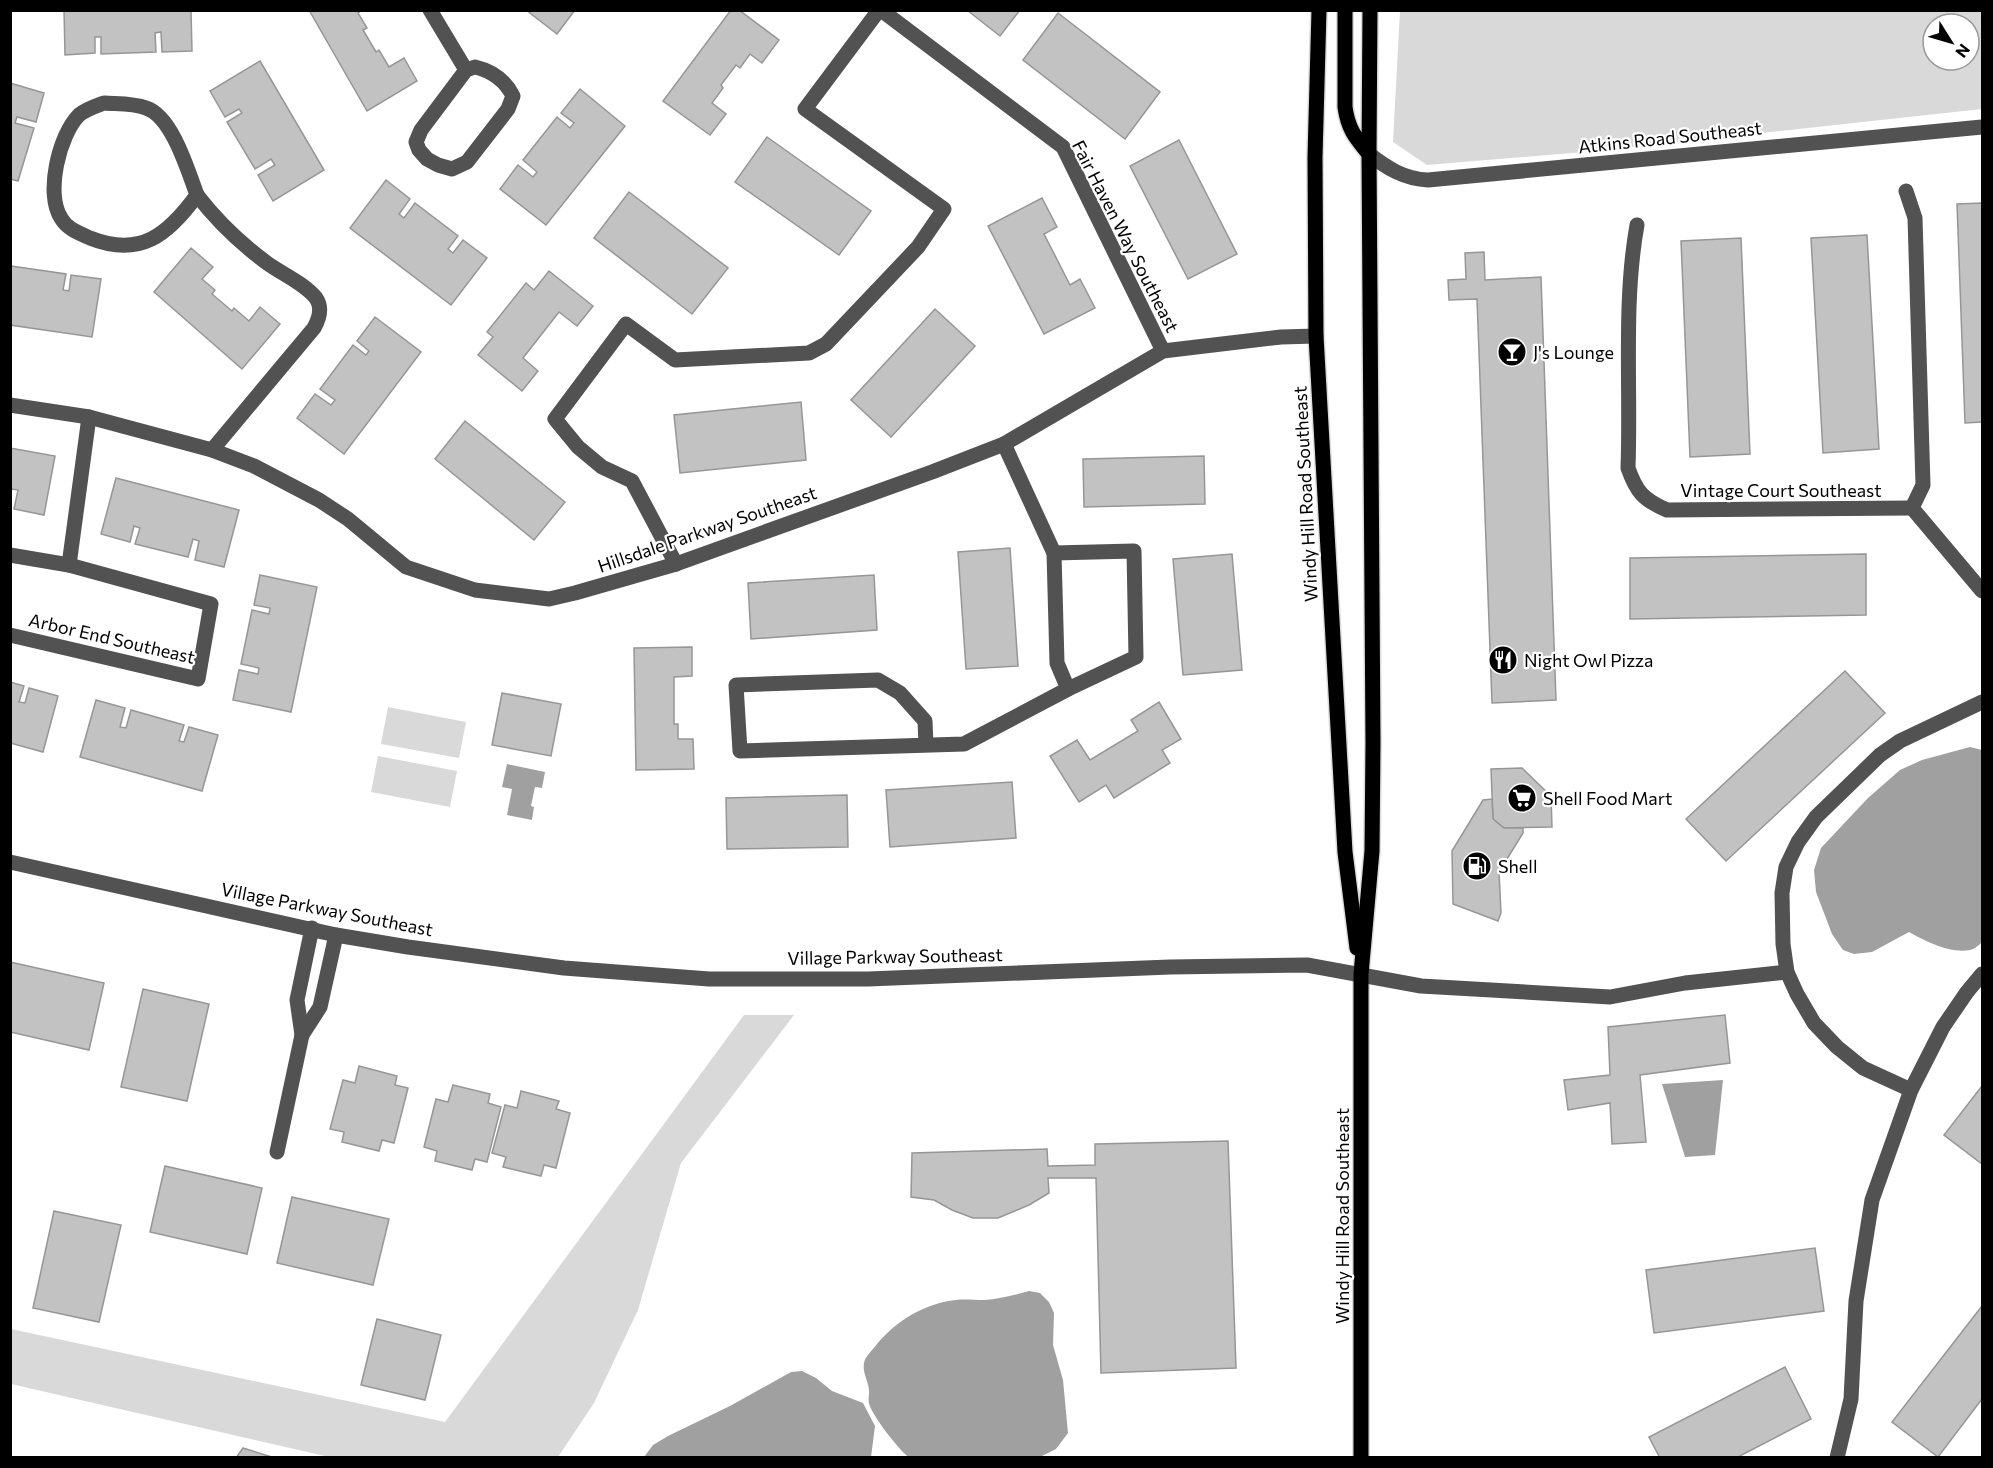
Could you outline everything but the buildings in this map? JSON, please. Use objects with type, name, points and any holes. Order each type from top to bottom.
[{"type":"main road","name":"Windy Hill Road Southeast","points":[[1319,10],[1315,157],[1316,336],[1345,852],[1361,974]]},
{"type":"main road","points":[[1345,10],[1347,123],[1368,153]]},
{"type":"main road","name":"Windy Hill Road Southeast","points":[[1361,1458],[1361,974],[1372,851],[1368,153],[1370,10]]},
{"type":"street","points":[[430,10],[466,70]]},
{"type":"street","name":"Fair Haven Way Southeast","points":[[676,564],[632,481],[602,467],[578,447],[555,419],[626,324],[675,360],[808,353],[825,344],[918,247],[944,209],[805,109],[880,10],[1063,147],[1162,351]]},
{"type":"street","points":[[475,66],[485,69],[508,86],[513,96],[508,109],[467,162],[452,169],[445,168],[427,159],[419,150],[416,142],[421,130],[466,70],[475,66]]},
{"type":"street","points":[[197,195],[186,210],[154,239],[137,245],[118,246],[100,242],[66,225],[59,216],[54,184],[57,161],[73,124],[79,115],[89,109],[104,103],[144,107],[153,111],[165,123],[197,195],[214,218],[240,242],[303,286],[316,298],[320,307],[319,319],[314,328],[212,450]]},
{"type":"street","name":"Atkins Road Southeast","points":[[1368,153],[1411,179],[1428,180],[1983,127]]},
{"type":"street","points":[[1906,191],[1915,218],[1923,484],[1912,508],[1983,591]]},
{"type":"street","name":"Vintage Court Southeast","points":[[1637,225],[1632,250],[1628,468],[1635,487],[1646,500],[1667,510],[1912,508]]},
{"type":"street","name":"Hillsdale Parkway Southeast","points":[[10,405],[89,417],[212,450],[254,466],[319,500],[348,519],[406,567],[475,590],[549,599],[575,594],[676,564],[1004,444],[1162,351],[1281,337],[1316,336]]},
{"type":"street","points":[[69,565],[89,417]]},
{"type":"street","points":[[1004,444],[1054,553],[1057,663],[1068,689]]},
{"type":"street","points":[[926,745],[925,722],[900,693],[878,680],[736,685],[740,751],[964,744],[1068,689],[1136,657],[1134,551],[1054,553]]},
{"type":"street","name":"Arbor End Southeast","points":[[10,555],[69,565],[211,604],[198,679],[10,636]]},
{"type":"street","points":[[1911,1090],[1863,1068],[1837,1047],[1814,1023],[1797,994],[1787,972],[1783,944],[1782,893],[1786,867],[1798,842],[1816,817],[1880,755],[1900,741],[1983,702]]},
{"type":"street","name":"Village Parkway Southeast","points":[[10,862],[336,934],[408,947],[564,968],[709,979],[868,979],[1170,967],[1307,965],[1421,986],[1610,997],[1684,983],[1787,972]]},
{"type":"street","points":[[277,1152],[302,1035],[297,1000],[312,928]]},
{"type":"street","points":[[302,1035],[320,1007],[336,934]]},
{"type":"street","points":[[1837,1458],[1851,1399],[1856,1301],[1872,1200],[1911,1090],[1943,1027],[1967,992],[1983,974]]},
{"type":"shaded area","points":[[1400,11],[1982,11],[1982,109],[1596,151],[1427,165],[1393,142]]},
{"type":"shaded area","points":[[388,707],[466,722],[459,758],[381,744]]},
{"type":"shaded area","points":[[1970,747],[1982,750],[1982,942],[1972,949],[1955,950],[1930,943],[1909,932],[1872,952],[1854,954],[1843,950],[1832,934],[1816,892],[1814,870],[1821,848],[1868,798],[1900,770],[1922,760]]},
{"type":"shaded area","points":[[378,756],[457,771],[450,807],[371,792]]},
{"type":"shaded area","points":[[507,764],[545,772],[542,788],[535,787],[531,806],[534,807],[532,820],[507,815],[512,789],[502,787]]},
{"type":"shaded area","points":[[744,1015],[794,1015],[681,1163],[638,1310],[594,1403],[558,1457],[329,1457],[11,1384],[11,1329],[445,1422]]},
{"type":"shaded area","points":[[1723,1080],[1715,1155],[1685,1157],[1662,1084]]},
{"type":"shaded area","points":[[1029,1291],[1040,1293],[1049,1302],[1054,1313],[1053,1345],[1063,1380],[1068,1433],[1056,1449],[1040,1457],[910,1458],[886,1432],[871,1408],[864,1367],[867,1355],[893,1328],[922,1309],[944,1302],[984,1300]]},
{"type":"shaded area","points":[[802,1371],[816,1378],[832,1391],[863,1403],[875,1426],[871,1457],[644,1457],[653,1445],[668,1436],[730,1406],[791,1372]]},
{"type":"place","name":"J's Lounge","points":[[1512,352]]},
{"type":"place","name":"Night Owl Pizza","points":[[1503,660]]},
{"type":"place","name":"Shell Food Mart","points":[[1522,798]]},
{"type":"place","name":"Shell","points":[[1477,866]]}]
